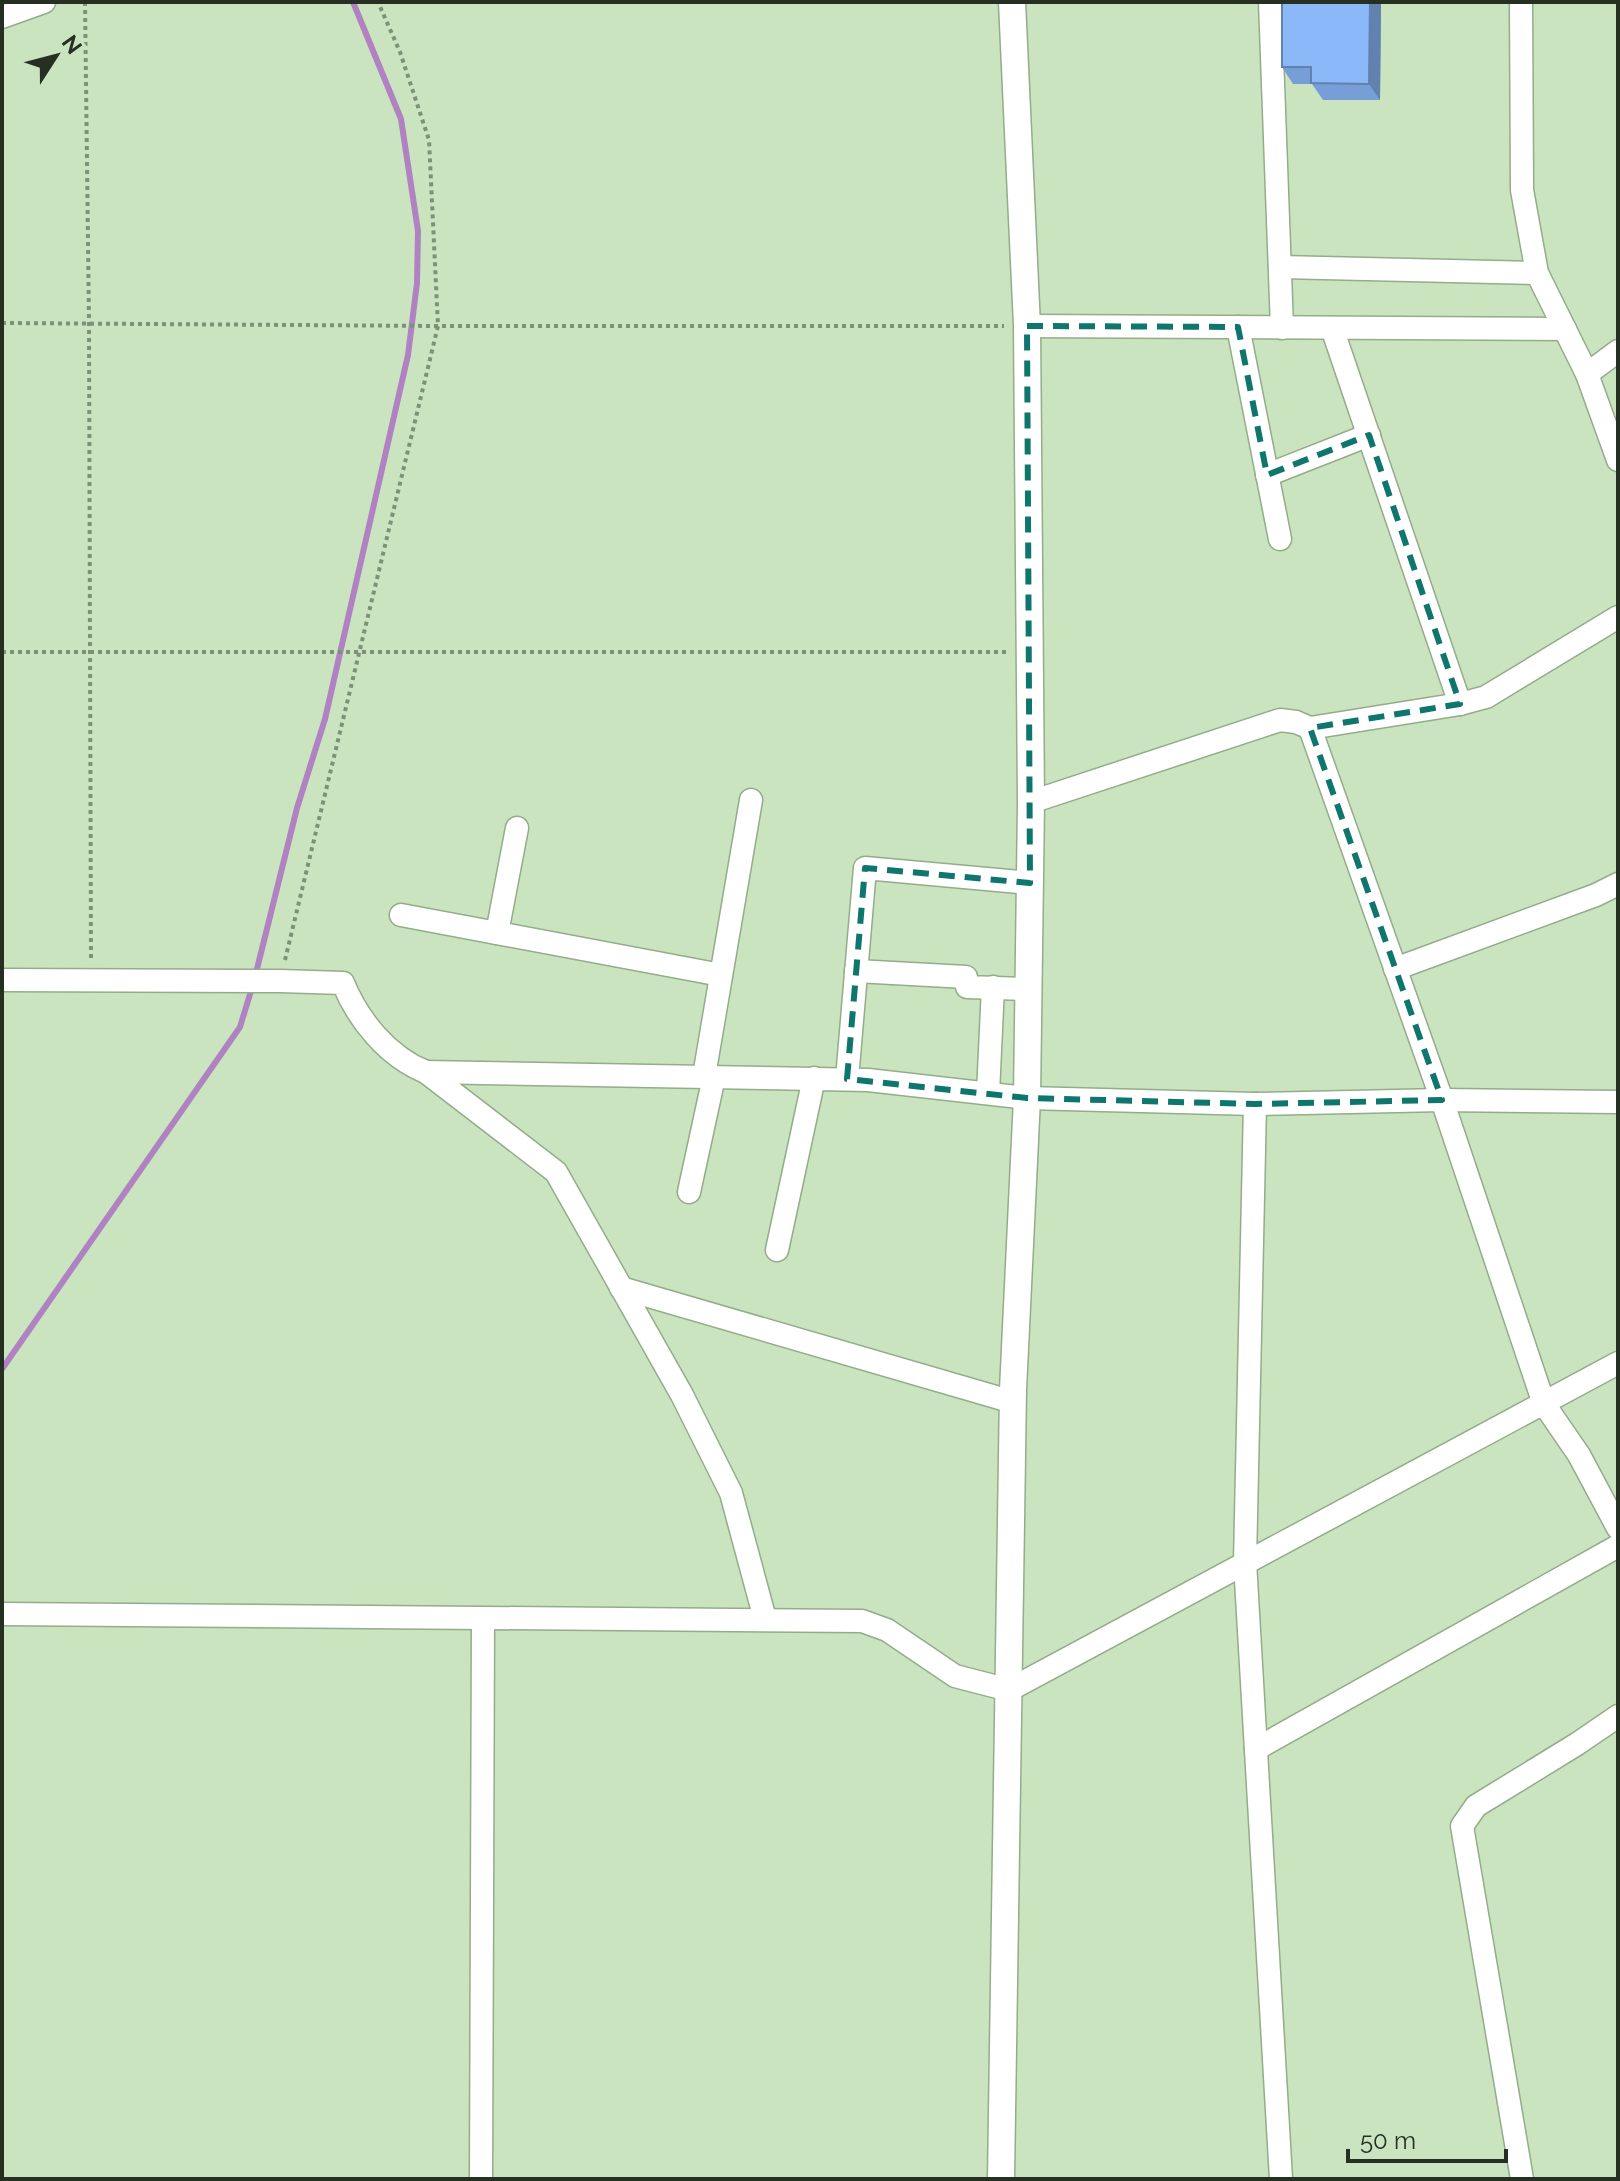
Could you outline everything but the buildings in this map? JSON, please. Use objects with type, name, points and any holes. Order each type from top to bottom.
[{"type":"street","points":[[2,17],[44,2]]},
{"type":"street","points":[[1001,2179],[1013,1402],[1027,1098],[1031,802],[1027,326],[1012,2]]},
{"type":"street","points":[[1270,2],[1282,328]]},
{"type":"street","points":[[1521,2],[1522,190],[1537,273],[1587,374],[1618,460]]},
{"type":"street","points":[[1280,267],[1537,273]]},
{"type":"street","points":[[1027,326],[1565,329]]},
{"type":"street","points":[[1238,327],[1280,539]]},
{"type":"street","points":[[1332,328],[1460,704]]},
{"type":"street","points":[[1587,374],[1618,351]]},
{"type":"street","points":[[1267,475],[1369,435]]},
{"type":"street","points":[[1031,802],[1280,720],[1310,728],[1486,697],[1618,617]]},
{"type":"street","points":[[1310,728],[1442,1100],[1544,1404],[1579,1455],[1618,1528]]},
{"type":"street","points":[[689,1192],[751,800]]},
{"type":"street","points":[[497,933],[517,828]]},
{"type":"street","points":[[847,1079],[865,868],[1030,883]]},
{"type":"street","points":[[1395,969],[1596,895],[1618,884]]},
{"type":"street","points":[[401,915],[721,975]]},
{"type":"street","points":[[856,971],[966,977],[967,987],[1029,989]]},
{"type":"street","points":[[2,980],[343,983],[351,1003],[384,1045],[411,1066],[426,1072],[556,1172],[682,1395],[731,1493],[765,1619]]},
{"type":"street","points":[[988,1093],[993,987]]},
{"type":"street","points":[[426,1072],[847,1079],[1027,1098],[1255,1104],[1442,1100],[1618,1102]]},
{"type":"street","points":[[777,1250],[814,1078]]},
{"type":"street","points":[[1255,1104],[1245,1562],[1281,2179]]},
{"type":"street","points":[[621,1288],[1013,1402]]},
{"type":"street","points":[[2,1614],[862,1621],[887,1630],[955,1676],[1009,1690],[1618,1363]]},
{"type":"street","points":[[1256,1749],[1618,1546]]},
{"type":"street","points":[[481,2179],[483,1619]]},
{"type":"street","points":[[1522,2179],[1462,1826],[1476,1806],[1618,1716]]},
{"type":"path","points":[[85,2],[91,981]]},
{"type":"path","points":[[280,981],[438,326],[429,140],[400,52],[378,2]]},
{"type":"path","points":[[2,323],[1027,326]]},
{"type":"path","points":[[2,652],[1030,652]]},
{"type":"highlighted area","points":[[1027,326],[1238,327],[1267,475],[1369,435],[1460,704],[1310,728],[1442,1100],[1255,1104],[1027,1098],[847,1079],[865,868],[1030,883]]},
{"type":"waterway","points":[[2,1369],[240,1027],[297,808],[325,719],[408,355],[417,283],[418,231],[401,119],[353,2]]}]
